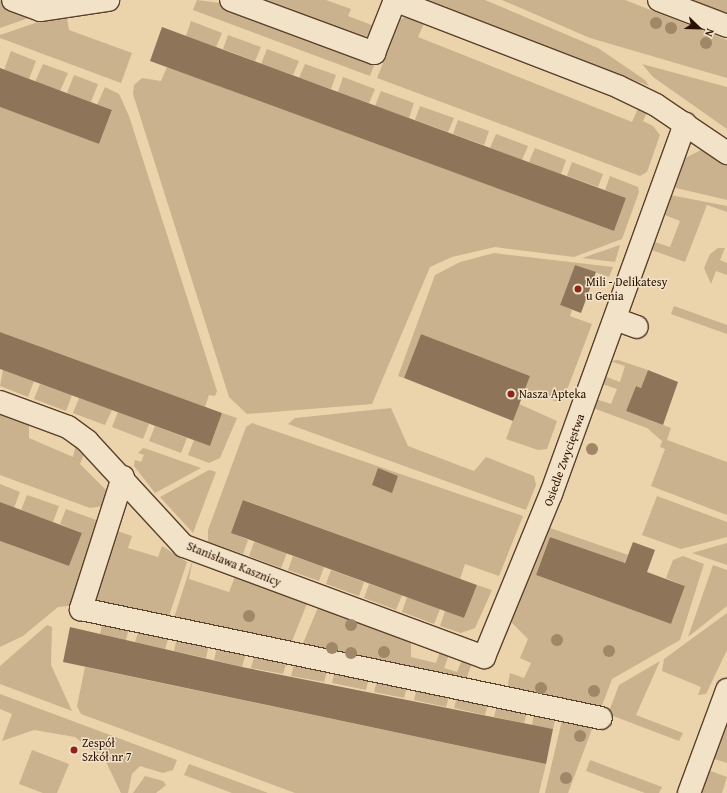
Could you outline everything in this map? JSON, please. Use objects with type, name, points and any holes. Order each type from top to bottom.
[{"type":"street","points":[[13,0],[40,10],[108,0]]},
{"type":"street","points":[[231,0],[374,53],[394,0],[619,87],[685,124],[727,153]]},
{"type":"street","points":[[659,0],[727,26]]},
{"type":"street","name":"Osiedle Zwycięstwa","points":[[484,657],[541,520],[685,124]]},
{"type":"street","points":[[615,318],[637,327]]},
{"type":"street","name":"Stanisława Kasznicy","points":[[0,402],[68,427],[123,477],[184,546],[484,657]]},
{"type":"street","points":[[123,477],[81,609],[601,718]]},
{"type":"street","points":[[689,793],[727,690]]},
{"type":"shaded area","points":[[0,0],[2,0],[40,14],[0,28]]},
{"type":"shaded area","points":[[197,0],[220,3],[376,60],[370,76],[193,10]]},
{"type":"shaded area","points":[[251,0],[326,0],[351,9],[348,16],[377,27],[371,35],[360,38]]},
{"type":"shaded area","points":[[423,0],[485,0],[598,48],[645,80],[649,86]]},
{"type":"shaded area","points":[[502,0],[625,0],[727,40],[727,78],[590,38]]},
{"type":"shaded area","points":[[689,0],[727,0],[727,15]]},
{"type":"shaded area","points":[[408,15],[425,21],[418,37],[632,122],[639,106],[648,110],[643,121],[653,126],[660,135],[647,172],[640,176],[377,78],[400,20]]},
{"type":"shaded area","points":[[67,18],[69,30],[132,53],[121,83],[0,38],[0,35],[44,20]]},
{"type":"shaded area","points":[[191,21],[222,33],[216,47],[186,36]]},
{"type":"shaded area","points":[[228,35],[261,47],[255,61],[223,49]]},
{"type":"shaded area","points":[[267,49],[299,61],[293,75],[261,64]]},
{"type":"shaded area","points":[[11,51],[36,61],[29,79],[4,70]]},
{"type":"shaded area","points":[[43,64],[68,73],[60,91],[35,82]]},
{"type":"shaded area","points":[[305,64],[336,75],[331,89],[299,78]]},
{"type":"shaded area","points":[[642,64],[727,87],[727,129],[653,77]]},
{"type":"shaded area","points":[[167,67],[614,231],[626,198],[605,190],[610,176],[638,187],[639,192],[622,239],[574,257],[495,247],[452,257],[430,267],[372,404],[247,414],[229,397],[133,94],[134,85],[142,78],[161,81]]},
{"type":"shaded area","points":[[74,75],[98,84],[91,102],[67,93]]},
{"type":"shaded area","points":[[343,77],[375,89],[369,103],[338,92]]},
{"type":"shaded area","points":[[105,87],[119,94],[129,116],[217,391],[215,396],[209,395],[205,407],[0,332],[0,107],[99,144],[112,111],[97,105]]},
{"type":"shaded area","points":[[381,91],[414,103],[409,118],[375,106]]},
{"type":"shaded area","points":[[420,106],[454,118],[448,132],[415,120]]},
{"type":"shaded area","points":[[458,120],[489,131],[484,145],[453,134]]},
{"type":"shaded area","points":[[496,134],[528,146],[522,160],[490,148]]},
{"type":"shaded area","points":[[535,148],[566,160],[561,174],[529,162]]},
{"type":"shaded area","points":[[701,150],[727,162],[727,200],[672,187],[685,158]]},
{"type":"shaded area","points":[[572,162],[603,174],[598,187],[567,176]]},
{"type":"shaded area","points":[[670,195],[727,206],[727,212],[707,205],[685,262],[649,249],[652,241],[670,247],[680,221],[662,214]]},
{"type":"shaded area","points":[[620,245],[615,262],[582,258]]},
{"type":"shaded area","points":[[718,248],[725,248],[720,260],[727,263],[727,275],[716,271],[711,284],[704,268],[710,254]]},
{"type":"shaded area","points":[[494,253],[613,267],[609,277],[575,265],[560,305],[572,310],[570,316],[592,324],[562,403],[524,392],[530,376],[421,334],[404,378],[398,376],[435,275],[460,262]]},
{"type":"shaded area","points":[[674,306],[727,325],[727,334],[671,314]]},
{"type":"shaded area","points":[[618,360],[648,370],[641,388],[636,386],[626,411],[671,428],[667,440],[727,462],[727,515],[651,486],[665,449],[660,447],[662,441],[647,428],[593,408],[596,399],[611,404],[617,389],[602,384],[604,376],[620,382],[625,366],[610,361]]},
{"type":"shaded area","points":[[3,370],[34,381],[28,397],[0,386]]},
{"type":"shaded area","points":[[40,384],[72,395],[66,411],[34,399]]},
{"type":"shaded area","points":[[79,398],[112,410],[105,425],[73,413]]},
{"type":"shaded area","points":[[519,404],[557,421],[547,449],[538,450],[506,439]]},
{"type":"shaded area","points":[[391,408],[408,446],[474,471],[486,457],[534,476],[536,485],[526,510],[288,424],[295,418]]},
{"type":"shaded area","points":[[0,409],[29,419],[29,438],[73,457],[77,440],[87,446],[80,464],[107,491],[104,506],[90,508],[0,475]]},
{"type":"shaded area","points":[[118,412],[149,424],[143,439],[112,427]]},
{"type":"shaded area","points":[[222,413],[237,418],[220,458],[209,463],[188,455],[194,440],[210,446]]},
{"type":"shaded area","points":[[252,423],[523,516],[499,576],[465,564],[460,579],[244,500],[232,533],[248,540],[243,554],[208,542],[208,530],[246,427]]},
{"type":"shaded area","points":[[155,426],[187,438],[181,453],[149,441]]},
{"type":"shaded area","points":[[143,448],[201,468],[155,493],[134,466],[135,460],[141,462],[144,455],[138,453]]},
{"type":"shaded area","points":[[209,470],[216,472],[193,533],[160,497]]},
{"type":"shaded area","points":[[0,484],[20,492],[14,508],[0,502]]},
{"type":"shaded area","points":[[27,495],[59,506],[53,522],[21,510]]},
{"type":"shaded area","points":[[657,496],[727,522],[727,537],[681,549],[642,535]]},
{"type":"shaded area","points":[[66,509],[99,521],[79,605],[58,607],[23,636],[0,647],[0,541],[69,566],[82,533],[60,524]]},
{"type":"shaded area","points":[[550,528],[628,555],[624,563],[550,537],[536,575],[671,624],[685,586],[666,578],[673,560],[683,556],[704,564],[680,640],[612,679],[600,711],[509,688],[508,684],[510,673],[524,678],[531,663],[520,658],[528,639],[510,621]]},
{"type":"shaded area","points":[[111,529],[132,536],[128,548],[158,557],[162,546],[187,562],[168,619],[95,601]]},
{"type":"shaded area","points":[[254,542],[287,553],[281,568],[249,556]]},
{"type":"shaded area","points":[[727,543],[727,565],[692,553]]},
{"type":"shaded area","points":[[293,556],[324,567],[319,581],[288,570]]},
{"type":"shaded area","points":[[193,559],[189,579],[229,592],[236,574],[308,601],[290,646],[173,621]]},
{"type":"shaded area","points":[[713,565],[727,570],[727,606],[688,637]]},
{"type":"shaded area","points":[[331,570],[364,582],[359,596],[326,584]]},
{"type":"shaded area","points":[[369,584],[402,595],[396,610],[364,598]]},
{"type":"shaded area","points":[[477,585],[492,590],[475,628],[461,633],[440,626],[445,611],[464,618]]},
{"type":"shaded area","points":[[407,597],[440,609],[434,624],[402,612]]},
{"type":"shaded area","points":[[319,605],[411,638],[411,657],[436,663],[441,648],[450,652],[444,668],[457,672],[463,657],[473,660],[467,677],[489,685],[301,648]]},
{"type":"shaded area","points":[[727,613],[727,650],[706,694],[698,695],[701,687],[662,671],[664,659]]},
{"type":"shaded area","points":[[104,618],[130,624],[126,640],[100,634]]},
{"type":"shaded area","points":[[47,625],[52,627],[51,665],[72,711],[0,684],[0,666]]},
{"type":"shaded area","points":[[140,626],[170,633],[165,649],[135,642]]},
{"type":"shaded area","points":[[178,633],[210,640],[206,658],[174,651]]},
{"type":"shaded area","points":[[218,643],[247,649],[242,667],[214,660]]},
{"type":"shaded area","points":[[256,650],[288,658],[283,674],[251,668]]},
{"type":"shaded area","points":[[296,658],[329,665],[324,682],[291,676]]},
{"type":"shaded area","points":[[660,661],[636,715],[683,733],[679,741],[608,714],[619,685]]},
{"type":"shaded area","points":[[336,666],[370,673],[366,690],[332,683]]},
{"type":"shaded area","points":[[85,667],[546,764],[539,793],[295,793],[81,714],[77,706]]},
{"type":"shaded area","points":[[378,677],[408,683],[404,698],[374,692]]},
{"type":"shaded area","points":[[418,684],[451,690],[446,707],[414,700]]},
{"type":"shaded area","points":[[458,693],[489,700],[485,715],[454,708]]},
{"type":"shaded area","points":[[0,694],[177,760],[173,770],[163,773],[140,766],[132,774],[128,793],[121,793],[106,762],[75,737],[34,730],[2,741],[12,714],[0,709]]},
{"type":"shaded area","points":[[498,702],[528,709],[524,723],[494,717]]},
{"type":"shaded area","points":[[535,708],[556,716],[553,729],[532,725]]},
{"type":"shaded area","points":[[727,713],[727,763],[711,758]]},
{"type":"shaded area","points":[[562,720],[595,721],[568,793],[545,793]]},
{"type":"shaded area","points":[[32,750],[69,764],[57,793],[43,793],[19,784]]},
{"type":"shaded area","points":[[590,760],[662,787],[659,793],[645,793],[586,771]]},
{"type":"shaded area","points":[[189,764],[268,793],[232,793],[184,775]]},
{"type":"shaded area","points":[[708,770],[727,777],[722,793],[699,793]]},
{"type":"shaded area","points":[[145,776],[163,781],[166,785],[156,793],[133,793]]},
{"type":"building","points":[[162,27],[626,198],[614,231],[150,61]]},
{"type":"building","points":[[0,68],[112,110],[99,144],[0,107]]},
{"type":"building","name":"Mili - Delikatesy u Genia","points":[[575,265],[596,272],[581,313],[560,305]]},
{"type":"building","points":[[0,332],[222,413],[210,446],[0,369]]},
{"type":"building","points":[[421,334],[530,376],[513,421],[404,378]]},
{"type":"building","points":[[648,370],[678,382],[663,425],[626,411],[636,386],[641,388]]},
{"type":"building","points":[[378,468],[398,476],[392,493],[372,485]]},
{"type":"building","points":[[243,500],[477,585],[464,618],[231,533]]},
{"type":"building","points":[[0,502],[82,533],[69,566],[0,541]]},
{"type":"building","points":[[550,537],[625,563],[633,542],[655,550],[647,572],[685,586],[671,624],[536,575]]},
{"type":"building","points":[[70,627],[242,667],[553,729],[546,764],[63,662]]},
{"type":"place","name":"Mili - Delikatesy u Genia","points":[[578,289]]},
{"type":"place","name":"Nasza Apteka","points":[[511,394]]},
{"type":"place","name":"Zespół Szkół nr 7","points":[[74,750]]}]
